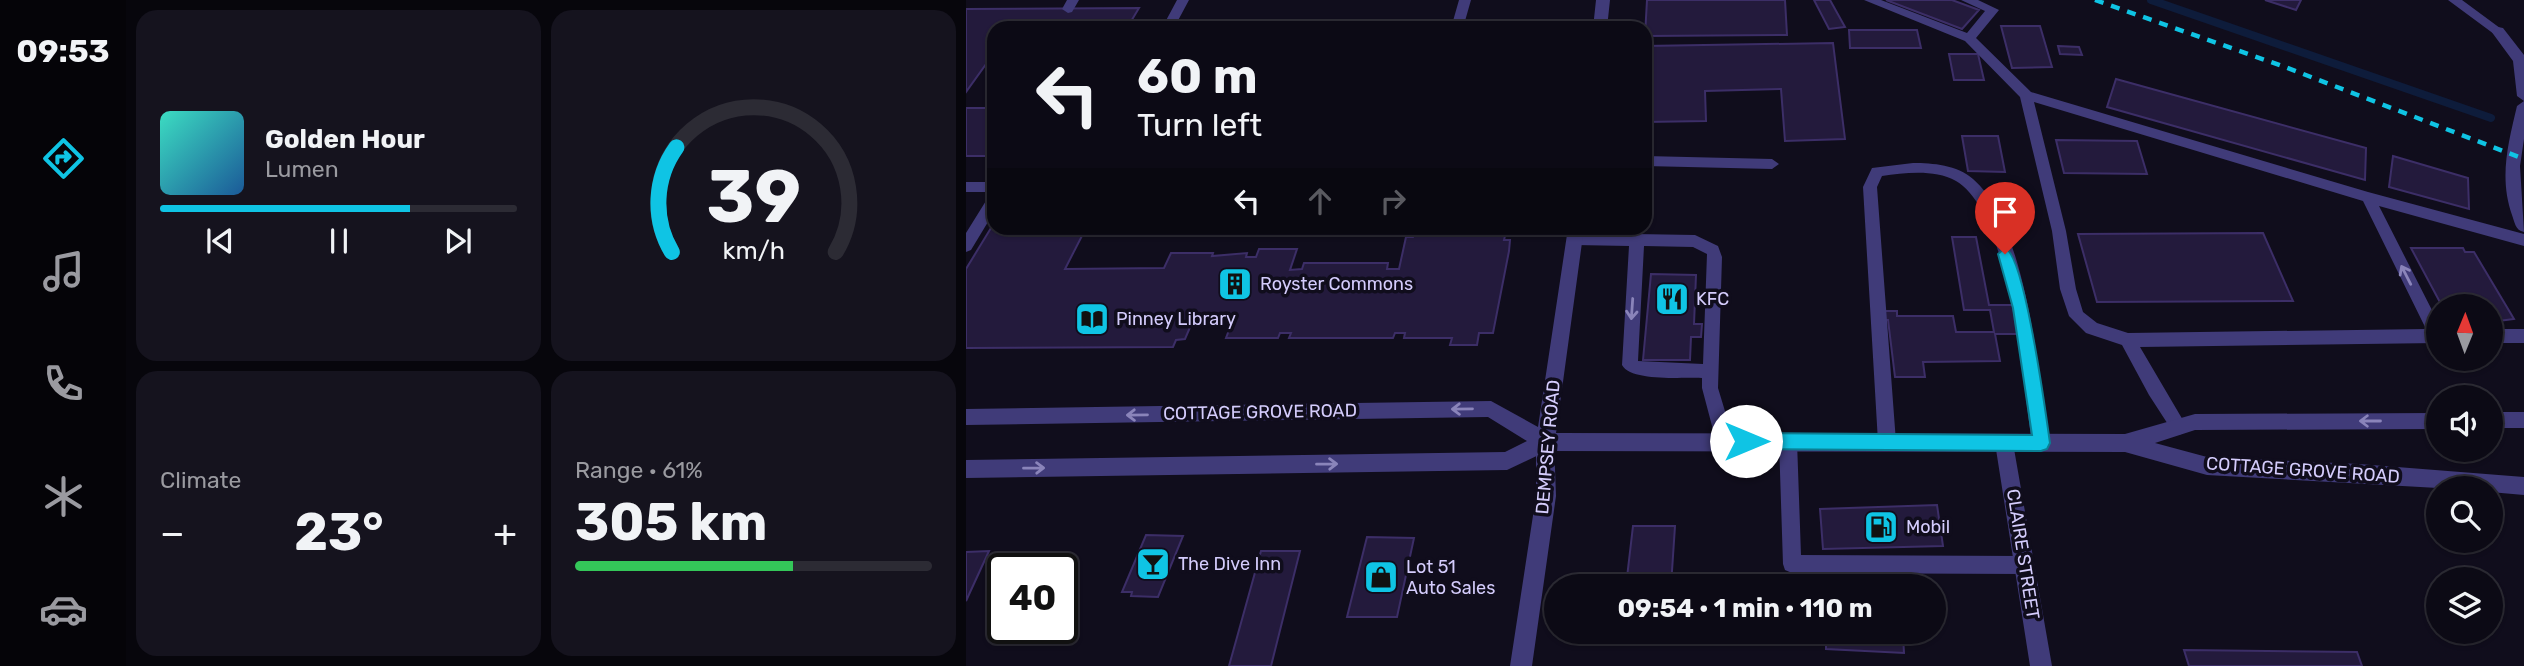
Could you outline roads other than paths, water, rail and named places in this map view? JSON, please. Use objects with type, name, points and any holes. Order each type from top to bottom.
[{"type":"street","points":[[1601,21],[1603,0]]},
{"type":"street","points":[[2498,31],[2520,60],[2524,96]]},
{"type":"street","points":[[2524,106],[2512,154],[2511,175],[2517,208],[2524,226]]},
{"type":"street","name":"DEMPSEY ROAD","points":[[1521,666],[1546,496],[1545,442],[1576,235]]},
{"type":"street","name":"COTTAGE GROVE ROAD","points":[[966,417],[1491,409],[1545,442]]},
{"type":"street","points":[[2503,420],[2524,420]]},
{"type":"street","name":"COTTAGE GROVE ROAD","points":[[2125,443],[2194,422],[2426,421]]},
{"type":"street","name":"COTTAGE GROVE ROAD","points":[[966,469],[1507,461],[1545,442],[2125,443],[2207,466],[2359,473],[2524,486]]},
{"type":"street","name":"CLAIRE STREET","points":[[2004,443],[2041,666]]},
{"type":"lane","points":[[1172,21],[1183,0]]},
{"type":"lane","points":[[1459,21],[1465,0]]},
{"type":"lane","points":[[1870,0],[1969,38],[2026,94],[2368,197],[2524,240]]},
{"type":"lane","points":[[1967,0],[1993,10],[1969,38]]},
{"type":"lane","points":[[2454,0],[2498,31]]},
{"type":"lane","points":[[2026,94],[2059,231],[2068,289],[2077,316],[2092,328],[2128,340],[2426,336]]},
{"type":"lane","points":[[1652,161],[1772,163]]},
{"type":"lane","points":[[1887,442],[1870,187],[1877,172],[1906,166],[1954,174],[1969,184],[1997,228],[2021,308],[2041,443]]},
{"type":"lane","points":[[966,187],[987,187]]},
{"type":"lane","points":[[2368,197],[2426,314]]},
{"type":"lane","points":[[966,246],[987,212]]},
{"type":"lane","points":[[1593,235],[1637,240],[1695,241],[1713,250],[1710,388],[1725,441]]},
{"type":"lane","points":[[1637,240],[1630,365],[1637,369],[1711,371]]},
{"type":"lane","points":[[2503,336],[2524,336]]},
{"type":"lane","points":[[2128,340],[2179,427]]},
{"type":"lane","points":[[1788,441],[1793,564],[2024,565]]},
{"type":"waterway","points":[[2151,0],[2491,118]]},
{"type":"railway","points":[[2095,0],[2285,67],[2524,159]]},
{"type":"place","name":"Royster Commons","points":[[1235,284]]},
{"type":"place","name":"KFC","points":[[1672,299]]},
{"type":"place","name":"Pinney Library","points":[[1092,319]]},
{"type":"place","name":"Mobil","points":[[1881,527]]},
{"type":"place","name":"The Dive Inn","points":[[1153,564]]},
{"type":"place","name":"Lot 51 Auto Sales","points":[[1381,577]]}]
